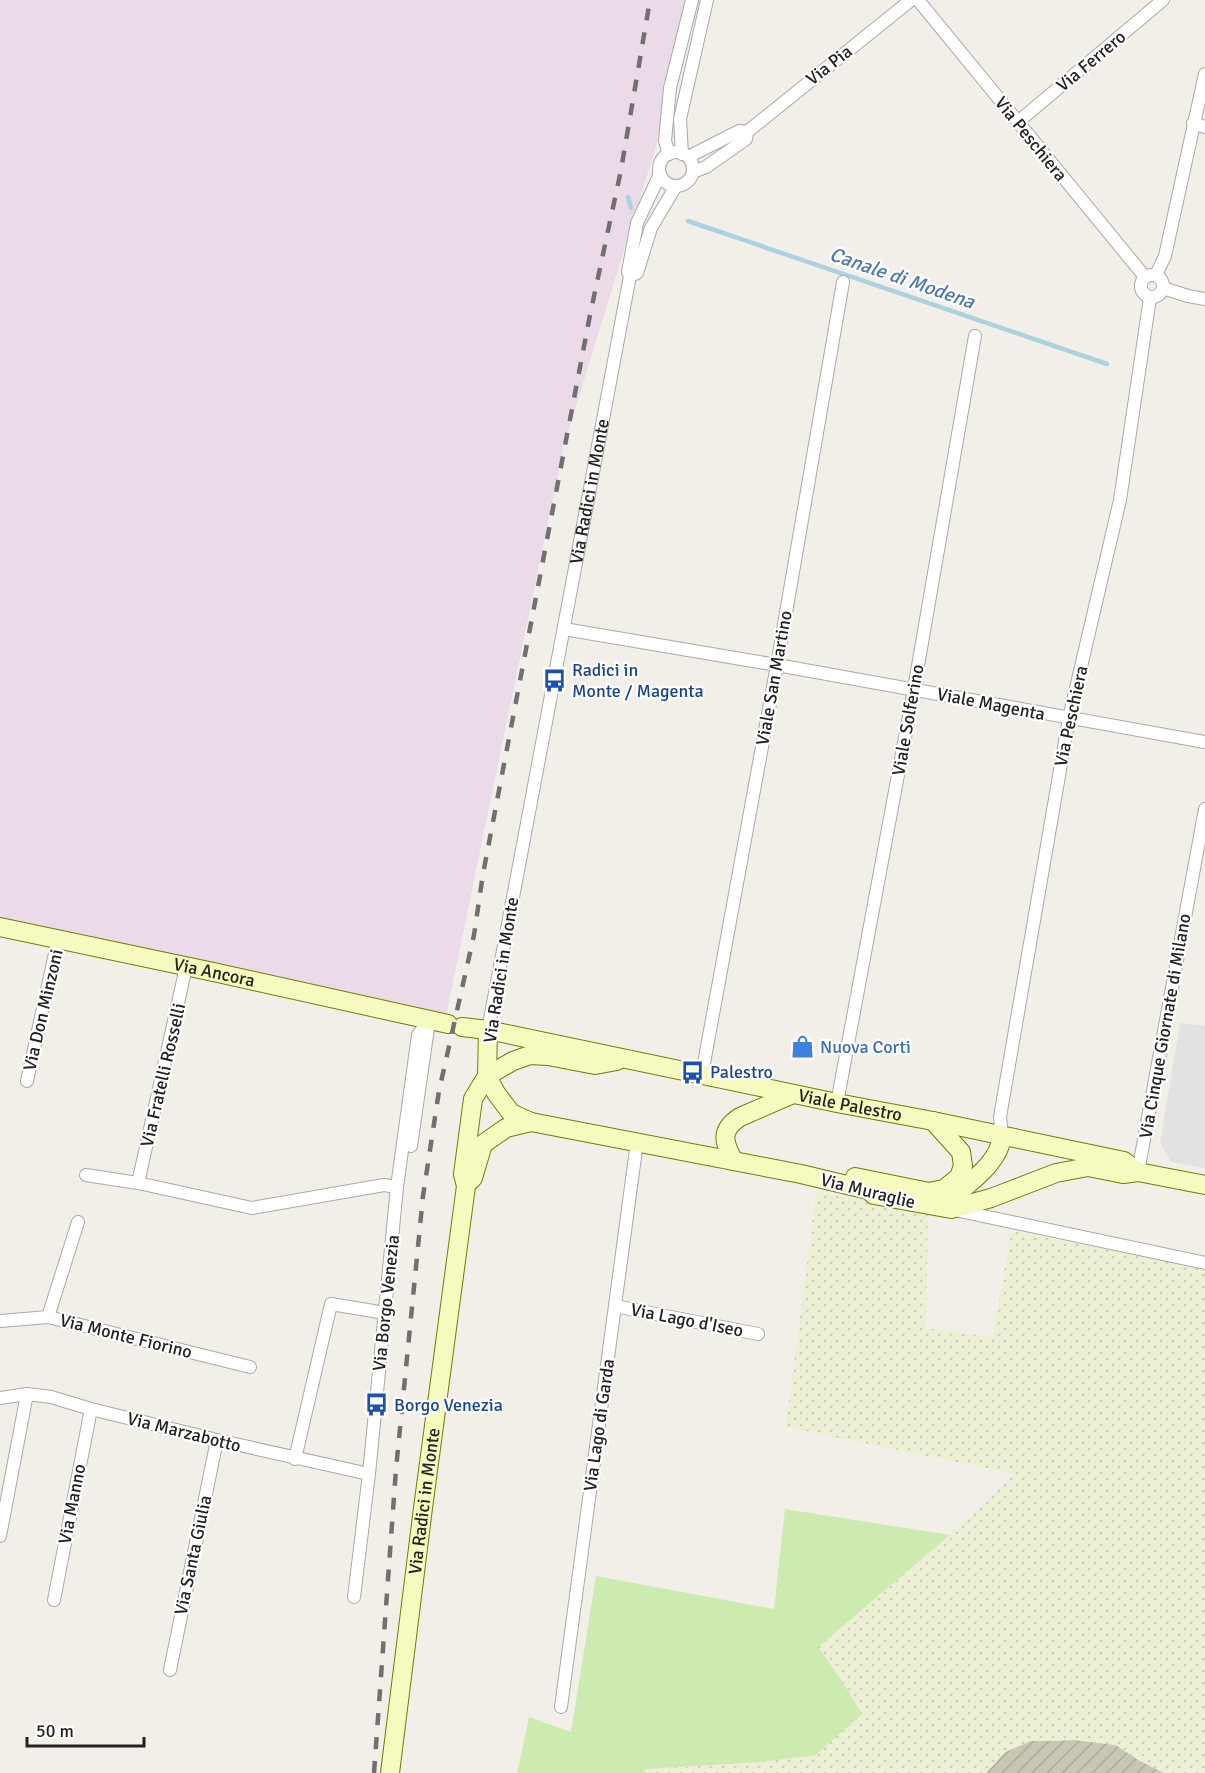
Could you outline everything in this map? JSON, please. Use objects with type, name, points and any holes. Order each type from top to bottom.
[{"type":"main road","name":"Via Ancora","points":[[0,927],[455,1026]]},
{"type":"main road","name":"Viale Palestro","points":[[455,1026],[488,1030],[1124,1161],[1138,1172]]},
{"type":"main road","name":"Via Radici in Monte","points":[[390,1773],[466,1186],[463,1174],[473,1099],[488,1076],[488,1030]]},
{"type":"main road","points":[[488,1076],[513,1061],[530,1055],[595,1065],[630,1059]]},
{"type":"main road","name":"Via Muraglie","points":[[488,1076],[496,1093],[512,1113],[531,1122],[801,1174],[868,1190],[874,1195],[951,1209]]},
{"type":"main road","points":[[734,1161],[725,1138],[727,1129],[733,1121],[793,1094]]},
{"type":"main road","points":[[801,1174],[815,1169],[929,1192],[944,1189],[959,1177],[963,1166],[961,1152],[933,1121]]},
{"type":"main road","name":"Via Muraglie","points":[[466,1186],[473,1178],[483,1144],[506,1128],[531,1122]]},
{"type":"main road","points":[[868,1190],[871,1187],[932,1199],[954,1196],[986,1168],[1002,1144],[1002,1136]]},
{"type":"main road","name":"Viale Palestro","points":[[951,1209],[991,1198],[1056,1173],[1088,1167],[1123,1174],[1138,1172],[1205,1185]]},
{"type":"street","name":"Via Radici in Monte","points":[[488,1030],[630,276],[628,272],[637,223],[660,174],[661,162],[669,154],[665,141],[670,88],[692,0]]},
{"type":"street","points":[[685,156],[680,119],[707,0]]},
{"type":"street","name":"Via Pia","points":[[693,172],[706,167],[746,139],[747,132],[912,0]]},
{"type":"street","name":"Via Peschiera","points":[[918,0],[1018,123],[1150,276],[1162,280],[1163,288]]},
{"type":"street","name":"Via Ferrero","points":[[1018,123],[1163,0]]},
{"type":"street","points":[[1150,276],[1165,256],[1199,125],[1205,74]]},
{"type":"street","name":"Via Pia","points":[[685,156],[739,131],[747,132]]},
{"type":"street","points":[[669,154],[685,156],[692,163],[693,172]]},
{"type":"street","name":"Via Radici in Monte","points":[[630,276],[638,273],[651,228],[676,186],[687,182],[693,172]]},
{"type":"street","points":[[660,174],[667,183],[676,186]]},
{"type":"street","name":"Via Peschiera","points":[[1002,1136],[1000,1117],[1069,718],[1119,501],[1150,298],[1141,290],[1141,284],[1150,276]]},
{"type":"street","name":"Viale San Martino","points":[[702,1074],[777,665],[843,282]]},
{"type":"street","points":[[1150,298],[1158,296],[1163,288],[1205,299]]},
{"type":"street","name":"Viale Solferino","points":[[837,1103],[914,689],[975,336]]},
{"type":"street","name":"Viale Magenta","points":[[564,629],[1205,742]]},
{"type":"street","name":"Via Cinque Giornate di Milano","points":[[1138,1172],[1205,809]]},
{"type":"street","name":"Via Don Minzoni","points":[[27,1081],[58,940]]},
{"type":"street","name":"Via Fratelli Rosselli","points":[[138,1183],[186,967]]},
{"type":"street","name":"Via Borgo Venezia","points":[[354,1597],[398,1187],[406,1182],[429,1020]]},
{"type":"street","name":"Via Lago di Garda","points":[[561,1707],[637,1142]]},
{"type":"street","points":[[86,1175],[138,1183],[252,1208],[384,1185],[398,1187]]},
{"type":"street","name":"Via Muraglie","points":[[951,1209],[1205,1263]]},
{"type":"street","points":[[48,1317],[78,1222]]},
{"type":"street","points":[[295,1459],[331,1304],[385,1313]]},
{"type":"street","name":"Via Lago d'Iseo","points":[[615,1306],[758,1334]]},
{"type":"street","name":"Via Monte Fiorino","points":[[0,1321],[48,1317],[250,1367]]},
{"type":"street","points":[[0,1536],[27,1394]]},
{"type":"street","name":"Via Marzabotto","points":[[0,1398],[27,1394],[51,1397],[295,1459],[369,1474]]},
{"type":"street","name":"Via Manno","points":[[54,1600],[91,1409]]},
{"type":"street","name":"Via Santa Giulia","points":[[170,1670],[217,1440]]},
{"type":"shaded area","points":[[0,0],[694,0],[670,101],[564,445],[446,1016],[0,925]]},
{"type":"shaded area","points":[[1180,1023],[1205,1026],[1205,1168],[1171,1162],[1160,1143]]},
{"type":"shaded area","points":[[816,1192],[928,1211],[926,1328],[993,1337],[1011,1231],[1205,1268],[1205,1773],[1164,1773],[1116,1745],[1075,1740],[1031,1741],[1005,1752],[986,1773],[643,1773],[644,1769],[762,1762],[816,1755],[842,1681],[817,1647],[950,1535],[1015,1474],[786,1427]]},
{"type":"shaded area","points":[[1075,1740],[1116,1745],[1164,1773],[986,1773],[1005,1752],[1031,1741]]},
{"type":"green space","points":[[785,1509],[950,1535],[818,1647],[862,1714],[816,1755],[762,1762],[645,1769],[643,1773],[517,1773],[529,1717],[571,1732],[596,1576],[774,1609]]},
{"type":"waterway","name":"Canale di Modena","points":[[628,197],[631,208]]},
{"type":"waterway","name":"Canale di Modena","points":[[688,221],[1107,364]]},
{"type":"railway","points":[[374,1773],[396,1469],[423,1196],[439,1091],[474,935],[483,874],[590,315],[621,170],[650,0]]},
{"type":"place","name":"Radici in Monte / Magenta","points":[[554,680]]},
{"type":"place","name":"Nuova Corti","points":[[802,1047]]},
{"type":"place","name":"Palestro","points":[[692,1072]]},
{"type":"place","name":"Borgo Venezia","points":[[376,1405]]}]
